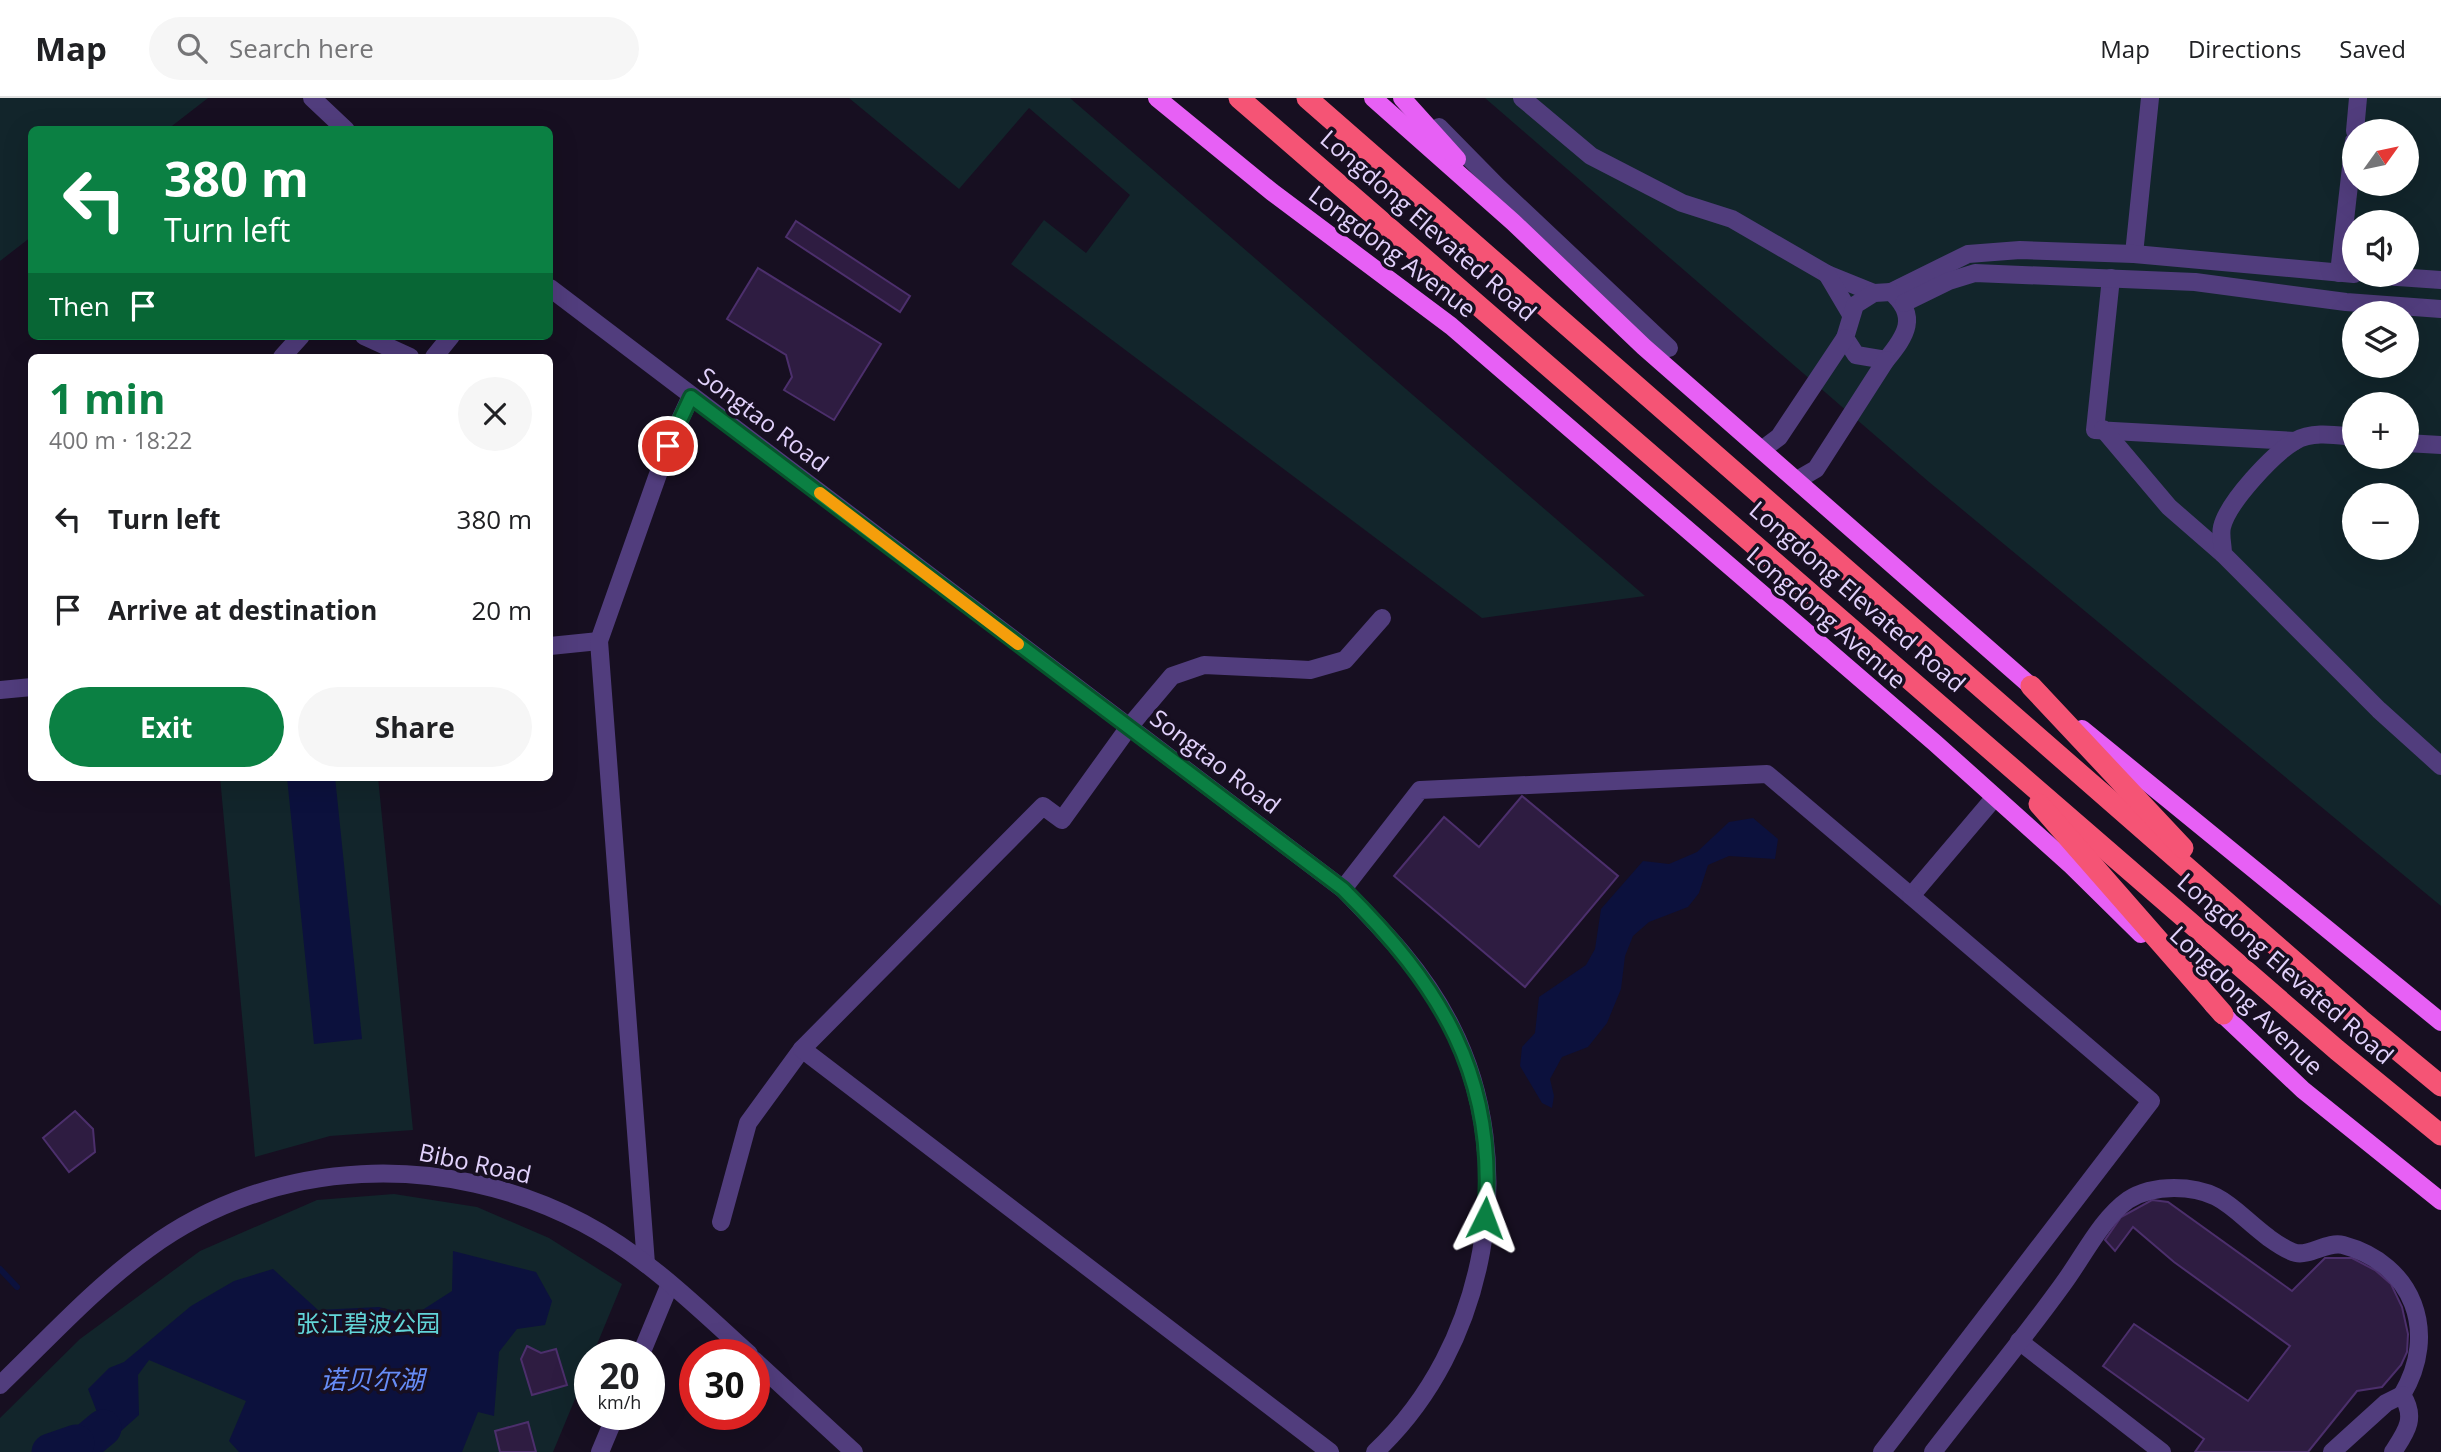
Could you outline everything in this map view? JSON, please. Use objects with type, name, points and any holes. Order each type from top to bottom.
[{"type":"highway","name":"Longdong Elevated Road","points":[[1239,98],[2280,1001],[2441,1135]]},
{"type":"highway","name":"Longdong Elevated Road","points":[[1307,98],[2304,970],[2441,1086]]},
{"type":"highway","points":[[2031,686],[2271,940]]},
{"type":"highway","points":[[1984,742],[2223,1014]]},
{"type":"main road","name":"Longdong Avenue","points":[[1157,98],[1272,192],[1451,326],[2072,866],[2303,1090],[2441,1201]]},
{"type":"main road","points":[[1373,98],[1513,222],[1644,347],[2031,686],[2441,1022]]},
{"type":"main road","points":[[1402,98],[1513,222]]},
{"type":"street","points":[[312,98],[342,126]]},
{"type":"street","points":[[1410,98],[1497,186],[1669,348]]},
{"type":"street","points":[[1522,98],[1591,156],[1682,203],[1732,219],[1827,274],[1890,296],[1908,322],[1903,339],[1886,360],[1816,468],[1797,480]]},
{"type":"street","points":[[2134,254],[2150,98]]},
{"type":"street","points":[[2356,119],[2358,98]]},
{"type":"street","points":[[1890,296],[1968,254],[2020,250],[2134,254],[2342,273]]},
{"type":"street","points":[[1763,449],[1779,437],[1845,338],[1854,305],[1975,273],[2195,282],[2346,302],[2441,309]]},
{"type":"street","points":[[1827,274],[1850,313]]},
{"type":"street","points":[[2111,278],[2095,430],[2295,441]]},
{"type":"street","points":[[2419,278],[2441,279]]},
{"type":"street","name":"Songtao Road","points":[[553,291],[1343,889],[1386,932],[1423,978],[1452,1027],[1472,1079],[1484,1138],[1488,1192],[1477,1270],[1453,1343],[1409,1416],[1375,1452]]},
{"type":"street","points":[[1845,338],[1856,355],[1886,360]]},
{"type":"street","points":[[285,354],[297,340]]},
{"type":"street","points":[[373,340],[403,354]]},
{"type":"street","points":[[436,354],[448,340]]},
{"type":"street","points":[[646,1264],[599,642],[668,446],[691,397]]},
{"type":"street","points":[[2103,429],[2169,507],[2223,554],[2379,710],[2441,766]]},
{"type":"street","points":[[2223,554],[2222,528],[2235,501],[2268,464],[2295,441],[2314,434],[2342,436]]},
{"type":"street","points":[[2419,444],[2441,445]]},
{"type":"street","points":[[722,1222],[748,1124],[802,1049],[1043,806],[1062,820],[1129,727],[1172,676],[1204,665],[1310,670],[1345,660],[1382,618]]},
{"type":"street","points":[[553,646],[599,642]]},
{"type":"street","points":[[0,690],[28,687]]},
{"type":"street","points":[[1343,889],[1420,790],[1767,774],[2151,1101],[1882,1452]]},
{"type":"street","points":[[1911,896],[1995,797]]},
{"type":"street","points":[[802,1049],[1330,1452]]},
{"type":"street","name":"Bibo Road","points":[[0,1385],[109,1280],[148,1248],[198,1217],[240,1199],[284,1184],[326,1176],[390,1173],[441,1177],[514,1195],[584,1224],[646,1264],[732,1339]]},
{"type":"street","points":[[1933,1452],[2105,1225],[2128,1200],[2156,1188],[2198,1188],[2224,1199],[2242,1218],[2277,1243],[2298,1254],[2340,1244],[2393,1270],[2411,1298],[2421,1331],[2417,1358],[2402,1395],[2386,1403],[2332,1452]]},
{"type":"street","points":[[647,1339],[670,1284]]},
{"type":"street","points":[[2019,1341],[2162,1452]]},
{"type":"street","points":[[770,1375],[854,1452]]},
{"type":"street","points":[[2393,1452],[2410,1426],[2409,1406],[2402,1395]]},
{"type":"street","points":[[600,1452],[609,1430]]},
{"type":"green space","points":[[0,98],[208,98],[172,126],[28,126],[28,239],[0,261]]},
{"type":"green space","points":[[849,98],[1070,98],[1645,596],[1482,618],[1011,264],[1044,220],[1086,253],[1130,195],[1029,108],[959,189]]},
{"type":"green space","points":[[1485,98],[2441,98],[2441,906],[1929,482]]},
{"type":"green space","points":[[220,781],[378,781],[413,1130],[330,1136],[255,1157]]},
{"type":"green space","name":"张江碧波公园","points":[[394,1194],[477,1207],[549,1238],[622,1284],[599,1339],[574,1339],[574,1401],[553,1452],[0,1452],[0,1418],[80,1339],[200,1251],[317,1200]]},
{"type":"water","points":[[287,781],[335,781],[362,1039],[314,1044]]},
{"type":"water","points":[[1753,818],[1778,839],[1775,859],[1729,856],[1708,865],[1699,893],[1688,907],[1649,922],[1633,936],[1625,956],[1621,989],[1607,1023],[1588,1047],[1562,1057],[1550,1079],[1554,1096],[1552,1108],[1542,1103],[1520,1066],[1522,1047],[1535,1033],[1539,997],[1586,965],[1595,949],[1601,909],[1643,861],[1669,864],[1697,852],[1729,822]]},
{"type":"water","name":"诺贝尔湖","points":[[453,1251],[536,1272],[552,1301],[545,1325],[517,1329],[499,1352],[494,1416],[478,1412],[462,1452],[239,1452],[229,1441],[246,1401],[149,1360],[138,1375],[139,1415],[120,1432],[105,1433],[88,1389],[109,1368],[124,1362],[191,1306],[234,1281],[273,1269],[318,1310],[379,1307],[413,1316],[452,1291]]},
{"type":"building","points":[[796,221],[910,296],[900,312],[786,237]]},
{"type":"building","points":[[758,268],[881,344],[834,420],[784,390],[792,377],[786,355],[727,319]]},
{"type":"building","points":[[1522,796],[1618,876],[1525,987],[1394,876],[1444,817],[1479,847]]},
{"type":"building","points":[[75,1111],[93,1129],[95,1152],[69,1172],[43,1138]]},
{"type":"building","points":[[2152,1200],[2168,1202],[2292,1291],[2325,1258],[2352,1258],[2375,1270],[2391,1284],[2402,1307],[2408,1334],[2407,1352],[2401,1365],[2382,1387],[2357,1391],[2308,1452],[2195,1452],[2204,1439],[2103,1366],[2134,1324],[2248,1401],[2290,1346],[2174,1262],[2133,1227],[2115,1251],[2105,1240],[2121,1217]]},
{"type":"building","points":[[527,1346],[541,1353],[556,1349],[567,1385],[532,1395],[521,1359]]},
{"type":"building","points":[[528,1422],[536,1452],[500,1452],[495,1431]]},
{"type":"waterway","points":[[0,1269],[17,1287]]},
{"type":"waterway","points":[[91,1438],[103,1428]]},
{"type":"waterway","points":[[50,1452],[76,1443]]},
{"type":"slow traffic","points":[[820,493],[1018,644]]},
{"type":"route","points":[[668,446],[691,397],[1343,889],[1386,932],[1423,978],[1452,1027],[1472,1079],[1484,1138],[1488,1192],[1485,1218]]}]
